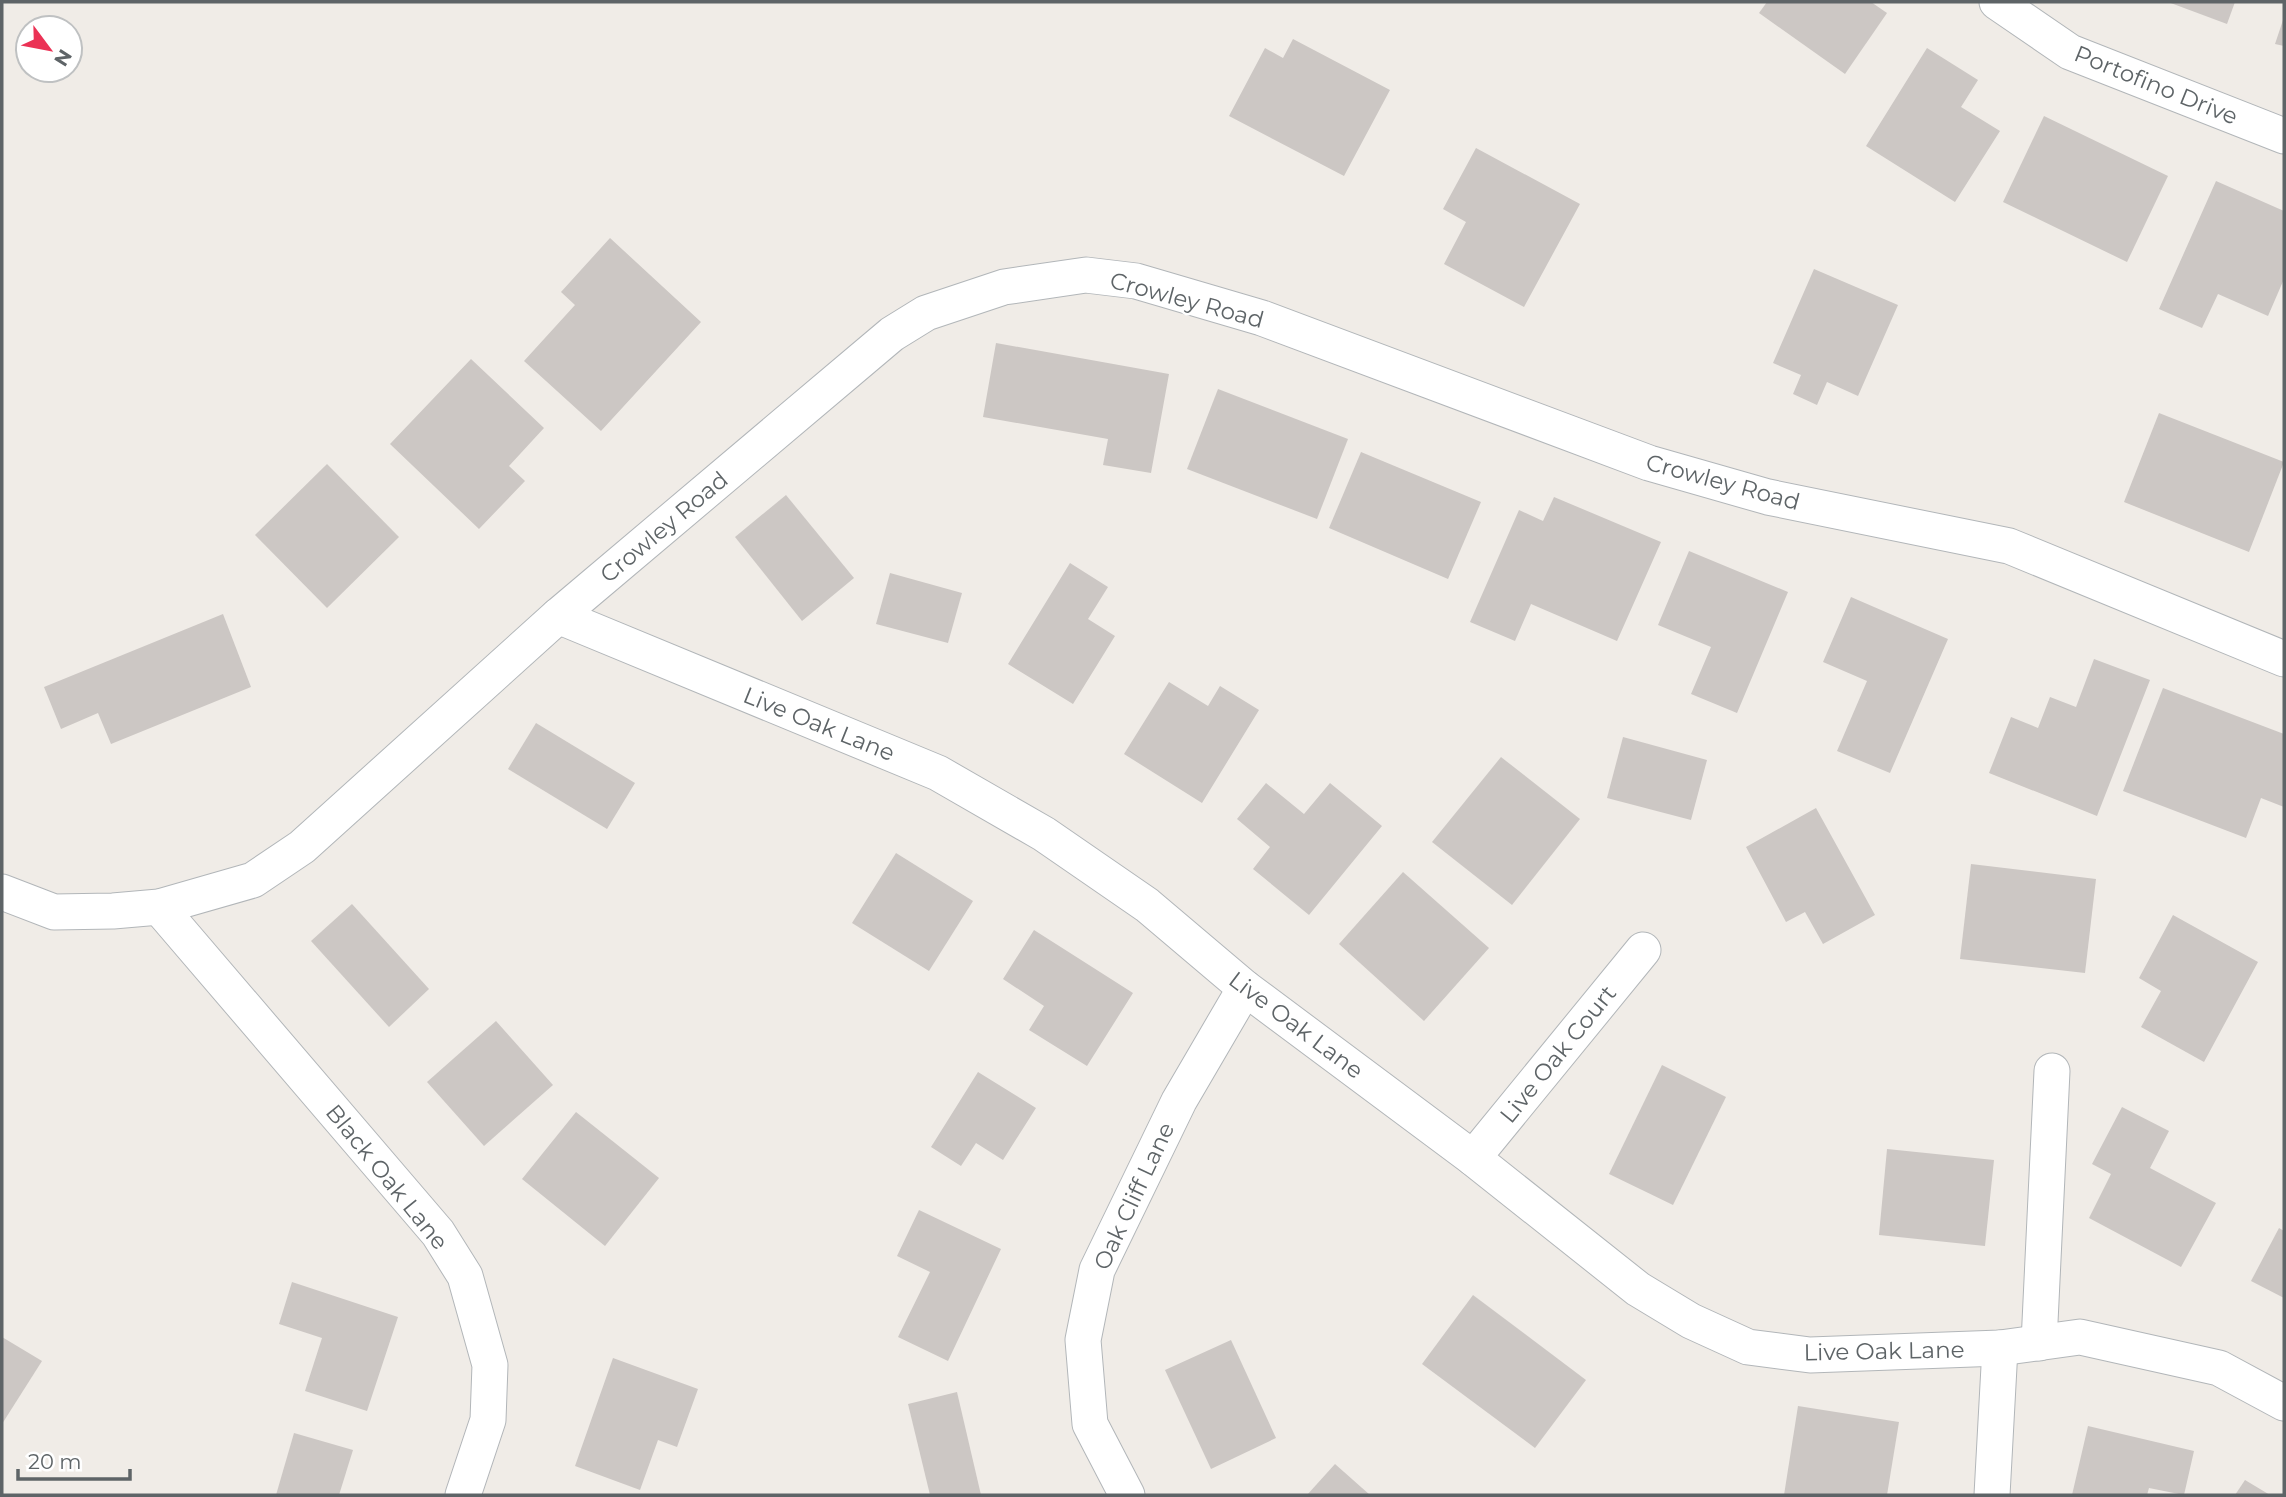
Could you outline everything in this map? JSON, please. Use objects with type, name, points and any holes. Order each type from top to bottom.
[{"type":"street","name":"Portofino Drive","points":[[1997,2],[2070,52],[2284,136]]},
{"type":"street","name":"Crowley Road","points":[[2,892],[54,912],[113,911],[159,907],[253,880],[302,847],[558,616],[891,334],[926,313],[1004,287],[1086,275],[1136,281],[1262,318],[1649,463],[1768,497],[2009,546],[2284,659]]},
{"type":"street","name":"Live Oak Lane","points":[[558,616],[938,773],[1044,834],[1147,905],[1245,988],[1473,1158],[1638,1289],[1691,1321],[1748,1347],[1811,1355],[2000,1348],[2080,1337],[2218,1368],[2284,1403]]},
{"type":"street","name":"Black Oak Lane","points":[[159,907],[438,1233],[465,1276],[490,1365],[488,1420],[463,1495]]},
{"type":"street","name":"Live Oak Court","points":[[1473,1158],[1643,950]]},
{"type":"street","name":"Oak Cliff Lane","points":[[1128,1495],[1090,1424],[1083,1340],[1097,1270],[1179,1101],[1245,988]]},
{"type":"street","points":[[2039,1343],[2052,1070]]},
{"type":"street","points":[[1992,1495],[2000,1348]]},
{"type":"building","points":[[1767,2],[1871,2],[1887,13],[1845,74],[1759,13]]},
{"type":"building","points":[[2168,2],[2235,2],[2227,24]]},
{"type":"building","points":[[2284,17],[2284,46],[2275,44]]},
{"type":"building","points":[[1293,39],[1390,90],[1344,176],[1229,116],[1265,48],[1283,58]]},
{"type":"building","points":[[1927,48],[1978,80],[1961,107],[2000,131],[1955,202],[1866,146]]},
{"type":"building","points":[[2044,116],[2168,176],[2127,262],[2003,202]]},
{"type":"building","points":[[1476,148],[1580,204],[1524,307],[1444,264],[1466,222],[1443,209]]},
{"type":"building","points":[[2216,181],[2284,211],[2284,279],[2268,316],[2218,294],[2202,328],[2159,309]]},
{"type":"building","points":[[610,238],[701,322],[601,431],[524,361],[575,305],[561,292]]},
{"type":"building","points":[[1814,269],[1898,305],[1858,396],[1827,382],[1817,405],[1793,394],[1801,375],[1773,363]]},
{"type":"building","points":[[996,343],[1169,374],[1151,473],[1103,465],[1108,439],[983,417]]},
{"type":"building","points":[[471,359],[544,428],[509,466],[525,481],[479,529],[390,444]]},
{"type":"building","points":[[1218,389],[1348,439],[1317,519],[1187,469]]},
{"type":"building","points":[[2159,413],[2284,462],[2249,552],[2124,502]]},
{"type":"building","points":[[1361,452],[1481,502],[1448,579],[1329,528]]},
{"type":"building","points":[[327,464],[399,537],[327,608],[255,535]]},
{"type":"building","points":[[786,495],[854,578],[802,621],[735,537]]},
{"type":"building","points":[[1554,497],[1661,542],[1617,641],[1531,604],[1515,641],[1470,622],[1519,510],[1543,521]]},
{"type":"building","points":[[1689,551],[1788,592],[1737,713],[1691,694],[1711,647],[1658,625]]},
{"type":"building","points":[[1070,563],[1108,587],[1088,619],[1115,636],[1073,704],[1008,664]]},
{"type":"building","points":[[890,573],[962,593],[948,643],[876,624]]},
{"type":"building","points":[[1851,597],[1948,639],[1890,773],[1837,751],[1867,681],[1823,662]]},
{"type":"building","points":[[223,614],[251,687],[111,744],[98,713],[61,729],[44,687]]},
{"type":"building","points":[[2094,659],[2150,680],[2097,816],[1989,773],[2011,717],[2038,728],[2050,697],[2076,707]]},
{"type":"building","points":[[1169,682],[1208,706],[1220,686],[1259,710],[1202,803],[1124,754]]},
{"type":"building","points":[[2163,688],[2284,734],[2284,807],[2261,798],[2246,838],[2123,791]]},
{"type":"building","points":[[536,723],[635,783],[607,829],[508,769]]},
{"type":"building","points":[[1623,737],[1707,760],[1691,820],[1607,798]]},
{"type":"building","points":[[1501,757],[1580,819],[1512,905],[1432,842]]},
{"type":"building","points":[[1266,783],[1304,814],[1330,783],[1382,826],[1309,915],[1253,869],[1270,847],[1237,819]]},
{"type":"building","points":[[1816,808],[1875,915],[1823,944],[1805,912],[1786,922],[1746,847]]},
{"type":"building","points":[[896,853],[973,901],[929,971],[852,923]]},
{"type":"building","points":[[1971,864],[2096,879],[2085,973],[1960,959]]},
{"type":"building","points":[[1403,872],[1489,948],[1424,1021],[1339,944]]},
{"type":"building","points":[[352,904],[429,989],[389,1027],[311,941]]},
{"type":"building","points":[[2173,915],[2258,962],[2204,1062],[2141,1027],[2161,991],[2139,978]]},
{"type":"building","points":[[1034,930],[1133,993],[1087,1066],[1029,1030],[1044,1006],[1003,979]]},
{"type":"building","points":[[496,1021],[553,1085],[484,1146],[427,1082]]},
{"type":"building","points":[[1662,1065],[1726,1097],[1673,1205],[1609,1174]]},
{"type":"building","points":[[978,1072],[1036,1108],[1003,1160],[976,1143],[961,1166],[931,1147]]},
{"type":"building","points":[[2122,1107],[2169,1131],[2150,1168],[2216,1203],[2181,1267],[2089,1218],[2111,1174],[2092,1164]]},
{"type":"building","points":[[576,1112],[659,1178],[605,1246],[522,1179]]},
{"type":"building","points":[[1887,1149],[1994,1160],[1985,1246],[1879,1235]]},
{"type":"building","points":[[919,1210],[1001,1249],[948,1361],[898,1337],[930,1272],[897,1256]]},
{"type":"building","points":[[2279,1228],[2284,1231],[2284,1298],[2251,1281]]},
{"type":"building","points":[[292,1282],[398,1317],[367,1411],[305,1391],[322,1338],[279,1324]]},
{"type":"building","points":[[1473,1295],[1586,1380],[1535,1448],[1422,1364]]},
{"type":"building","points":[[2,1337],[42,1361],[2,1424]]},
{"type":"building","points":[[1231,1340],[1276,1438],[1211,1469],[1165,1370]]},
{"type":"building","points":[[613,1358],[698,1389],[677,1447],[658,1440],[640,1490],[575,1466]]},
{"type":"building","points":[[957,1392],[981,1495],[930,1495],[908,1404]]},
{"type":"building","points":[[1798,1406],[1899,1422],[1887,1495],[1784,1495]]},
{"type":"building","points":[[2088,1426],[2194,1451],[2184,1495],[2149,1488],[2147,1495],[2072,1495]]},
{"type":"building","points":[[294,1433],[353,1450],[339,1495],[276,1495]]},
{"type":"building","points":[[1335,1464],[1370,1495],[1307,1495]]},
{"type":"building","points":[[2245,1480],[2270,1495],[2235,1495]]}]
